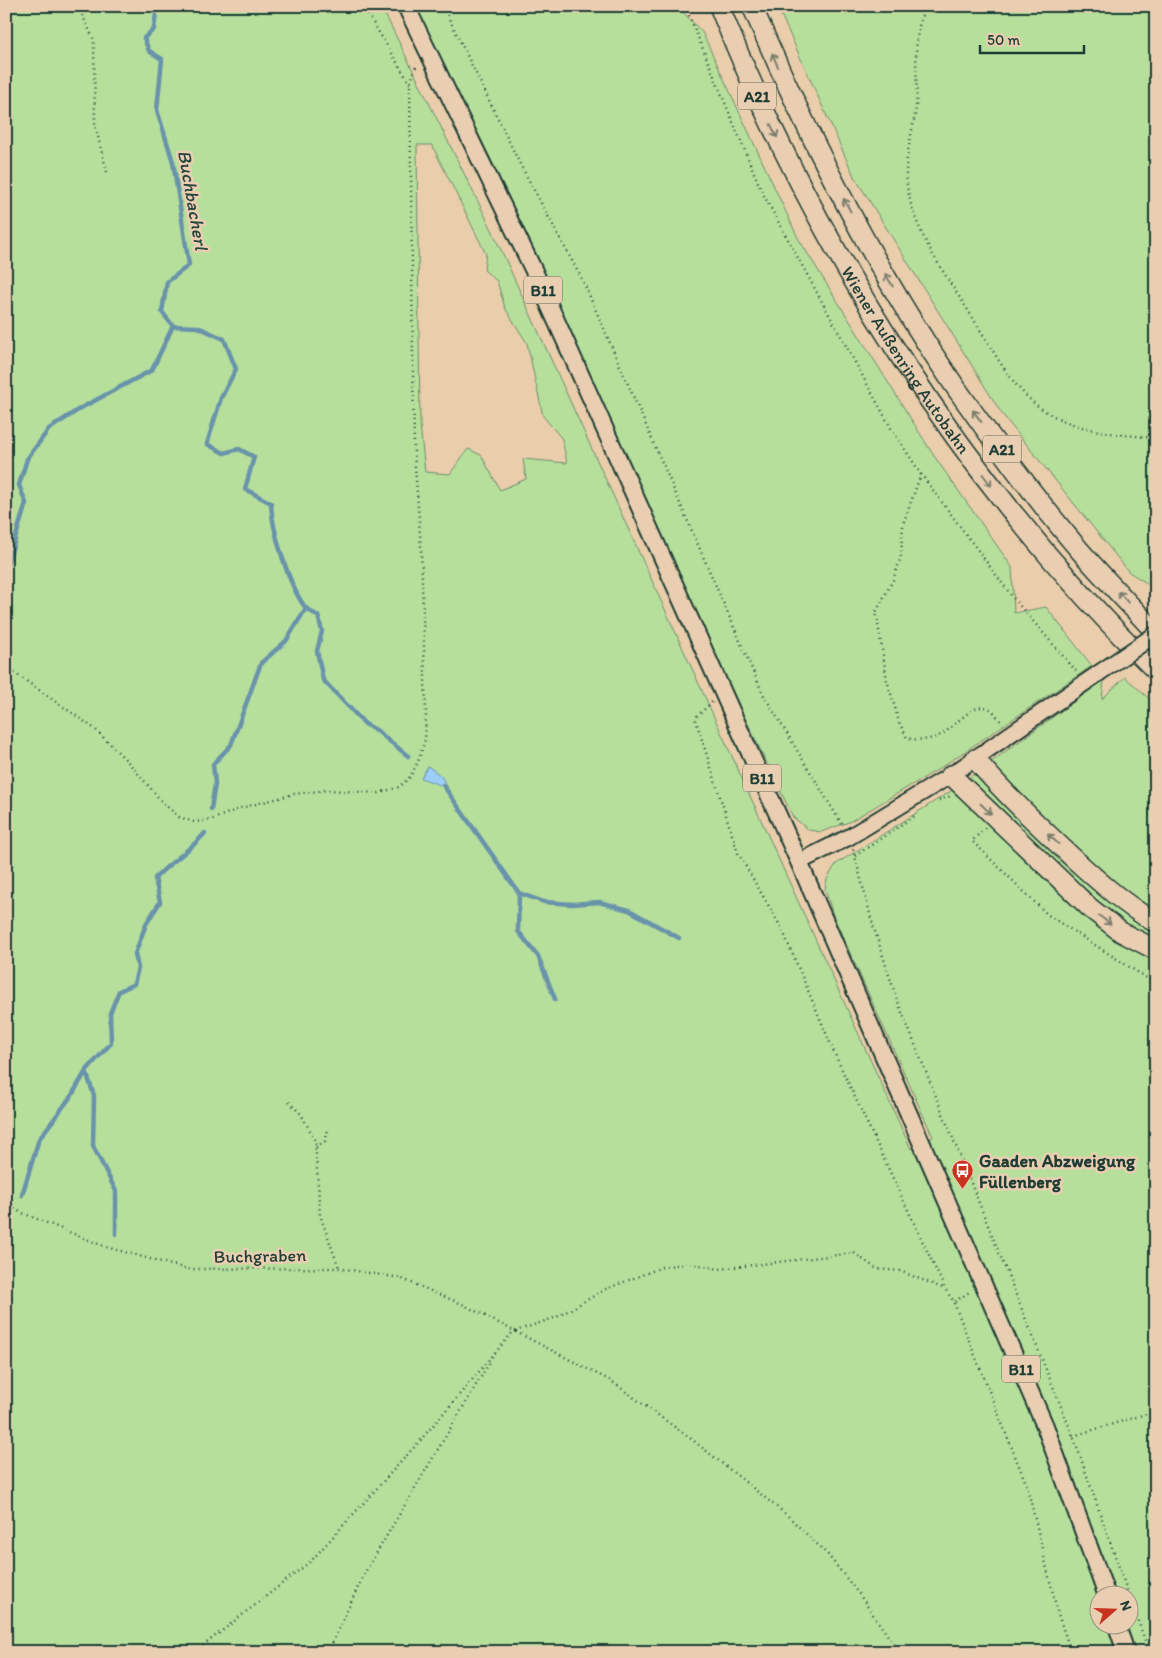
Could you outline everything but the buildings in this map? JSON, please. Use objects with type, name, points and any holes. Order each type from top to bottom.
[{"type":"highway","name":"Wiener Außenring Autobahn","points":[[719,6],[748,76],[799,183],[847,269],[927,399],[1056,568],[1156,671]]},
{"type":"highway","name":"Wiener Außenring Autobahn","points":[[752,6],[792,99],[839,190],[911,316],[954,384],[1081,552],[1156,634]]},
{"type":"highway","points":[[975,759],[1002,790],[1082,866],[1124,902],[1156,923]]},
{"type":"highway","points":[[951,775],[1090,908],[1121,932],[1156,950]]},
{"type":"main road","name":"B11","points":[[406,6],[533,269],[800,862],[1045,1426],[1103,1586]]},
{"type":"main road","points":[[800,862],[849,837],[951,775],[1156,634]]},
{"type":"main road","points":[[1120,1636],[1126,1652]]},
{"type":"path","points":[[78,6],[94,40],[95,125],[107,172]]},
{"type":"path","points":[[363,6],[410,84]]},
{"type":"path","points":[[443,6],[520,164],[583,281],[763,694],[849,837],[873,924],[897,1000],[1073,1436],[1126,1586]]},
{"type":"path","points":[[685,6],[762,192],[891,428],[921,474],[1014,599],[1086,682]]},
{"type":"path","points":[[926,6],[921,18],[916,41],[916,108],[909,145],[907,178],[917,219],[930,249],[1004,368],[1035,404],[1084,429],[1156,438]]},
{"type":"path","points":[[6,667],[95,729],[129,762],[163,803],[186,821],[211,820],[267,800],[308,792],[386,792],[399,787],[410,777],[418,762],[424,740],[426,714],[421,548],[414,452],[410,84],[417,62],[429,53]]},
{"type":"path","points":[[921,474],[903,524],[901,558],[893,580],[876,612],[887,680],[899,722],[907,738],[924,740],[943,734],[974,709],[982,707],[990,710],[1010,733]]},
{"type":"path","points":[[724,694],[695,718],[738,853],[782,930],[837,1059],[945,1289],[954,1302],[1027,1486],[1058,1614],[1071,1652]]},
{"type":"path","points":[[935,802],[951,796],[959,802]]},
{"type":"path","points":[[855,856],[919,813]]},
{"type":"path","points":[[989,824],[972,841],[1048,915],[1156,984]]},
{"type":"path","points":[[289,1102],[301,1114],[315,1140],[320,1215],[339,1268]]},
{"type":"path","points":[[316,1147],[325,1141],[328,1130]]},
{"type":"path","name":"Buchgraben","points":[[6,1203],[20,1212],[106,1246],[187,1269],[339,1268],[400,1278],[462,1304],[611,1381],[694,1441],[788,1516],[828,1555],[859,1594],[899,1652]]},
{"type":"path","points":[[195,1652],[311,1561],[513,1332],[557,1317],[606,1289],[662,1267],[690,1263],[719,1268],[854,1253],[877,1269],[900,1271],[945,1289]]},
{"type":"path","points":[[954,1302],[984,1284]]},
{"type":"path","points":[[328,1652],[364,1574],[495,1353]]},
{"type":"path","points":[[1073,1436],[1156,1411]]},
{"type":"path","points":[[1140,1627],[1149,1652]]},
{"type":"green space","points":[[6,6],[381,6],[492,230],[911,1149],[933,1137],[833,915],[825,889],[827,879],[836,864],[951,791],[1104,680],[1102,699],[1125,677],[1156,705],[1156,1652],[6,1652]],"holes":[[[417,145],[432,145],[486,254],[484,270],[497,281],[505,308],[527,343],[543,416],[562,439],[567,463],[523,459],[526,479],[500,490],[481,455],[468,449],[450,474],[425,472],[420,425]]]},
{"type":"green space","points":[[415,6],[677,6],[702,32],[798,238],[934,456],[1012,567],[1014,613],[1046,607],[1092,666],[937,770],[849,822],[821,832],[809,830],[793,817],[730,687],[493,164]]},
{"type":"green space","points":[[777,6],[1156,6],[1156,589],[1129,572],[1002,414],[854,176]]},
{"type":"water","points":[[428,766],[441,776],[448,788],[421,778]]},
{"type":"waterway","name":"Buchbacherl","points":[[148,6],[156,13],[154,29],[144,38],[149,51],[162,59],[157,110],[173,162],[189,265],[167,282],[162,312],[173,326],[198,327],[224,339],[236,369],[221,398],[207,444],[224,453],[239,449],[254,457],[245,489],[271,503],[274,528],[287,572],[305,607],[318,616],[322,631],[317,651],[323,680],[365,724],[376,730],[408,756]]},
{"type":"waterway","points":[[6,569],[26,503],[19,485],[27,459],[49,429],[81,408],[152,370],[173,326]]},
{"type":"waterway","points":[[211,809],[215,784],[213,764],[231,745],[261,663],[286,641],[306,608]]},
{"type":"waterway","points":[[443,785],[519,893],[518,931],[538,956],[555,999]]},
{"type":"waterway","points":[[22,1195],[39,1139],[72,1095],[86,1071],[111,1043],[110,1013],[119,991],[134,984],[138,968],[135,954],[146,924],[160,902],[155,878],[205,833]]},
{"type":"waterway","points":[[519,893],[544,902],[572,904],[599,902],[629,910],[679,938]]},
{"type":"waterway","points":[[86,1071],[94,1096],[93,1146],[116,1191],[116,1234]]},
{"type":"place","name":"Gaaden Abzweigung Füllenberg","points":[[963,1190]]}]
